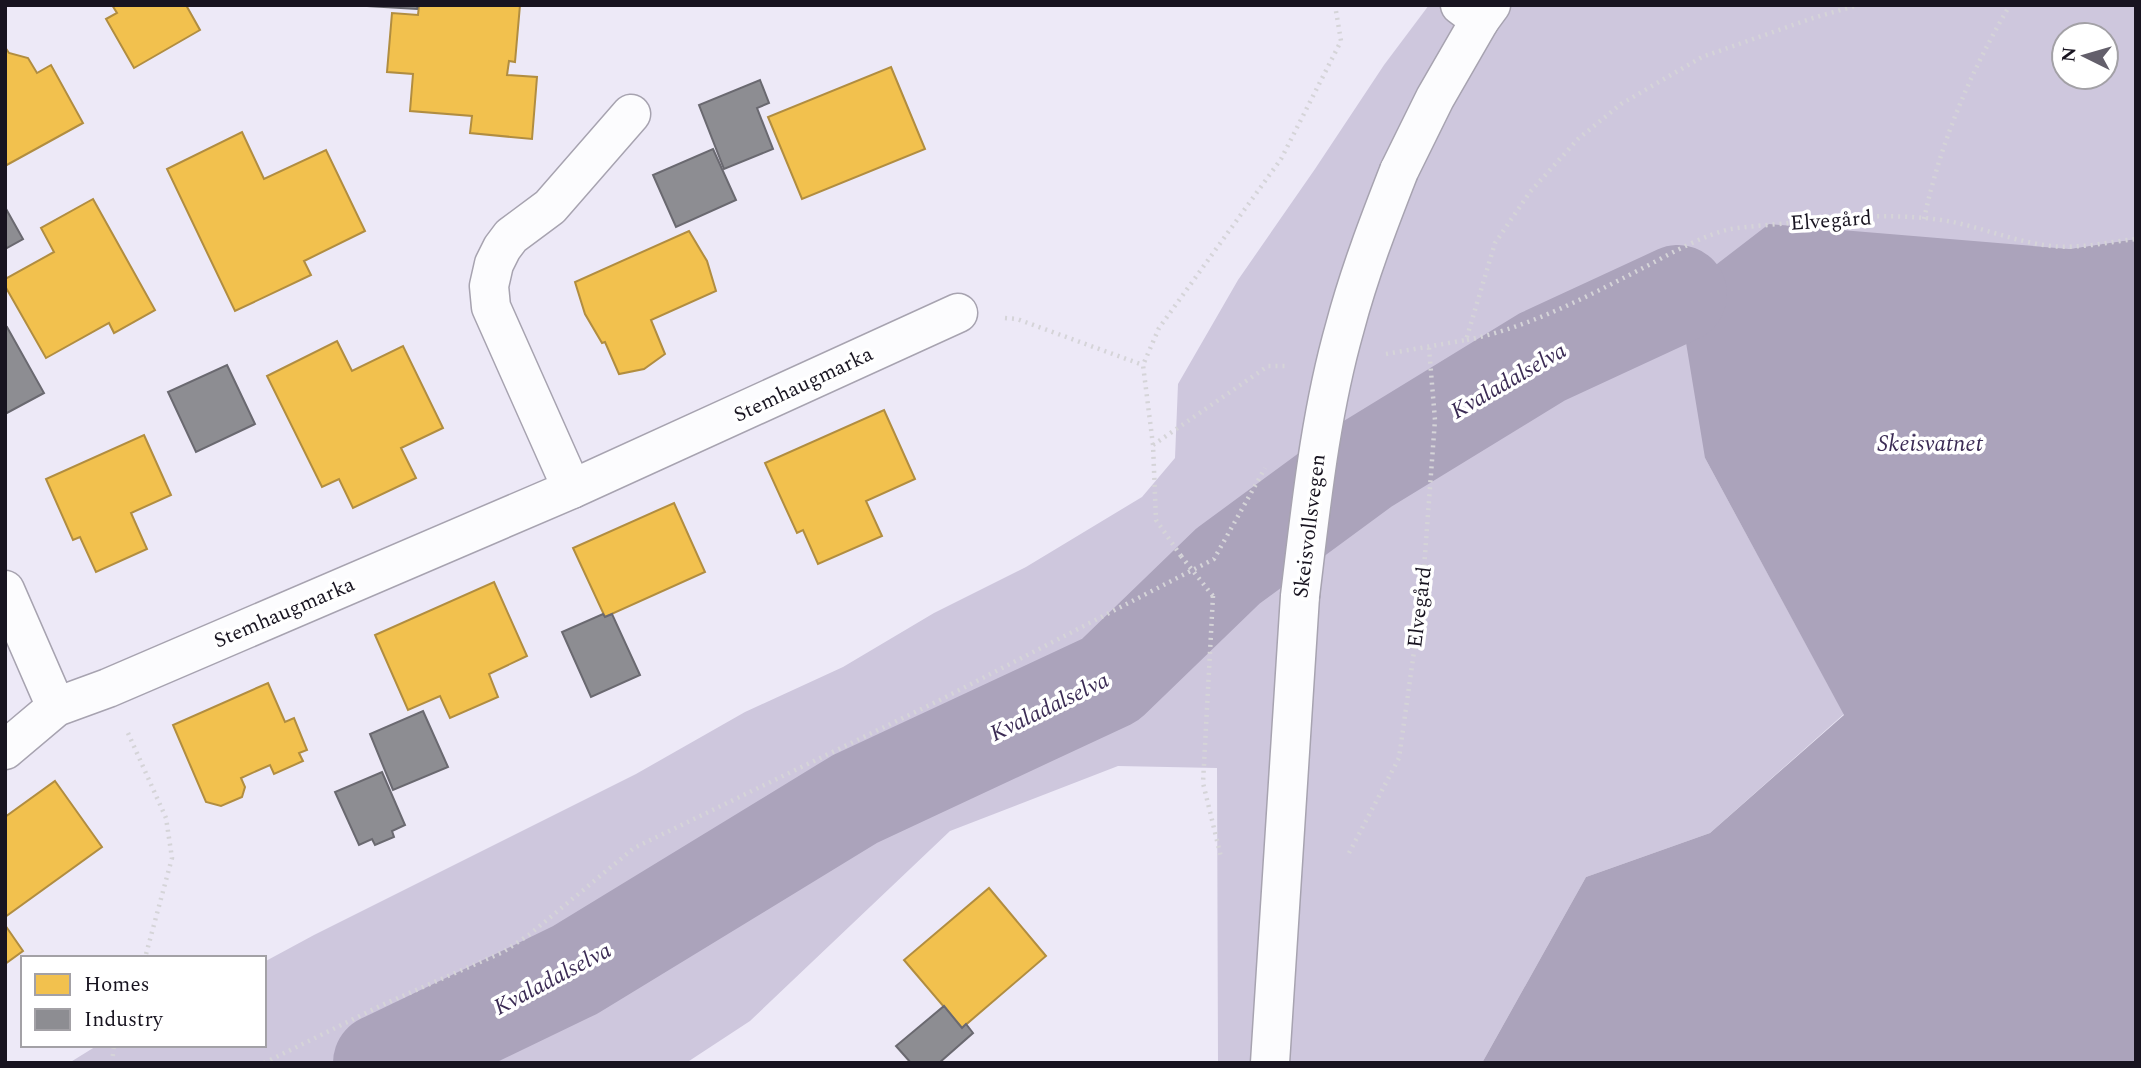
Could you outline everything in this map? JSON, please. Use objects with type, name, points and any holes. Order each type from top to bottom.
[{"type":"street","name":"Skeisvollsvegen","points":[[1270,1063],[1300,596],[1316,463],[1344,329],[1361,273],[1399,171],[1477,10]]},
{"type":"street","points":[[572,489],[491,307],[489,286],[494,264],[511,236],[550,207],[631,114]]},
{"type":"street","name":"Stemhaugmarka","points":[[5,750],[56,707],[108,688],[572,489],[958,313]]},
{"type":"street","points":[[5,590],[56,707]]},
{"type":"path","points":[[1221,858],[1203,783],[1213,596],[1156,520],[1153,445],[1143,365],[1159,328],[1281,159],[1341,41],[1335,5]]},
{"type":"path","points":[[1466,340],[1494,243],[1530,192],[1578,139],[1621,104],[1702,57],[1858,5]]},
{"type":"path","points":[[1924,219],[1932,179],[1962,96],[1992,34],[2010,5]]},
{"type":"path","name":"Elvegård","points":[[1349,853],[1399,758],[1422,595],[1435,420],[1429,348],[1500,333],[1529,323],[1575,303],[1682,248],[1729,230],[1836,218],[1892,216],[1952,222],[2054,247],[2136,239]]},
{"type":"path","points":[[958,313],[1017,319],[1143,365]]},
{"type":"path","points":[[1153,445],[1268,366],[1291,365]]},
{"type":"path","points":[[264,1063],[382,1005],[503,952],[530,934],[634,848],[938,701],[1214,559],[1266,467]]},
{"type":"path","points":[[108,688],[166,818],[172,858],[146,956]]},
{"type":"shaded area","points":[[1429,5],[2136,5],[2136,239],[2069,249],[1705,458],[1844,714],[1710,833],[1586,877],[1482,1063],[1218,1063],[1217,768],[1118,766],[950,831],[750,1021],[686,1063],[69,1063],[95,1047],[266,1047],[266,961],[636,774],[745,712],[843,667],[934,613],[1026,567],[1142,497],[1175,458],[1178,384],[1238,280],[1384,65]]},
{"type":"water","name":"Skeisvatnet","points":[[1769,224],[2069,249],[2136,239],[2136,1063],[1482,1063],[1586,877],[1710,833],[1844,715],[1705,458],[1678,294]]},
{"type":"building: Homes","points":[[112,5],[186,5],[200,30],[134,68],[106,19],[117,13]]},
{"type":"building: Homes","points":[[419,5],[520,5],[515,62],[509,61],[507,75],[537,77],[532,139],[470,133],[472,116],[410,111],[413,74],[387,72],[392,13],[418,15]]},
{"type":"building: Homes","points":[[5,47],[9,53],[28,58],[37,73],[51,65],[83,123],[5,166]]},
{"type":"building: Homes","points":[[891,67],[925,149],[802,199],[768,117]]},
{"type":"building: Homes","points":[[242,132],[264,179],[326,150],[365,231],[304,261],[311,275],[235,311],[167,169]]},
{"type":"building: Homes","points":[[93,199],[155,310],[114,333],[109,323],[46,358],[5,286],[5,279],[54,252],[41,228]]},
{"type":"building: Homes","points":[[689,231],[707,261],[716,291],[651,320],[665,354],[644,369],[619,374],[605,342],[602,343],[585,314],[575,282]]},
{"type":"building: Homes","points":[[337,341],[352,371],[403,346],[443,428],[401,448],[416,478],[353,508],[339,479],[322,487],[267,376]]},
{"type":"building: Homes","points":[[884,410],[915,479],[866,501],[882,536],[818,564],[803,530],[797,533],[765,463]]},
{"type":"building: Homes","points":[[144,435],[171,495],[131,513],[147,549],[96,572],[80,537],[73,540],[46,479]]},
{"type":"building: Homes","points":[[674,503],[705,572],[605,617],[573,548]]},
{"type":"building: Homes","points":[[494,582],[527,656],[489,674],[498,697],[450,718],[440,696],[408,710],[375,635]]},
{"type":"building: Homes","points":[[268,683],[285,722],[294,718],[307,750],[299,753],[303,761],[274,774],[270,765],[241,778],[245,787],[242,797],[221,806],[206,802],[173,725]]},
{"type":"building: Homes","points":[[55,781],[102,847],[5,917],[5,817]]},
{"type":"building: Homes","points":[[989,888],[1046,956],[962,1028],[904,960]]},
{"type":"building: Homes","points":[[5,925],[23,951],[5,964]]},
{"type":"building: Industry","points":[[350,5],[418,5],[417,9]]},
{"type":"building: Industry","points":[[760,80],[769,103],[757,108],[773,149],[724,169],[699,105]]},
{"type":"building: Industry","points":[[713,149],[736,200],[676,227],[653,175]]},
{"type":"building: Industry","points":[[5,207],[23,239],[5,249]]},
{"type":"building: Industry","points":[[7,327],[44,393],[5,414],[5,328]]},
{"type":"building: Industry","points":[[227,365],[255,424],[196,452],[168,392]]},
{"type":"building: Industry","points":[[603,614],[605,617],[612,614],[640,675],[591,697],[562,632]]},
{"type":"building: Industry","points":[[423,711],[448,767],[393,790],[370,734]]},
{"type":"building: Industry","points":[[382,772],[405,825],[392,831],[394,837],[375,845],[372,839],[359,845],[335,792]]},
{"type":"building: Industry","points":[[944,1006],[962,1028],[966,1024],[973,1033],[939,1063],[911,1063],[896,1046]]},
{"type":"waterway","name":"Kvaladalselva","points":[[382,1063],[575,970],[855,799],[1110,680],[1228,566],[1364,466],[1542,357],[1678,294]]}]
